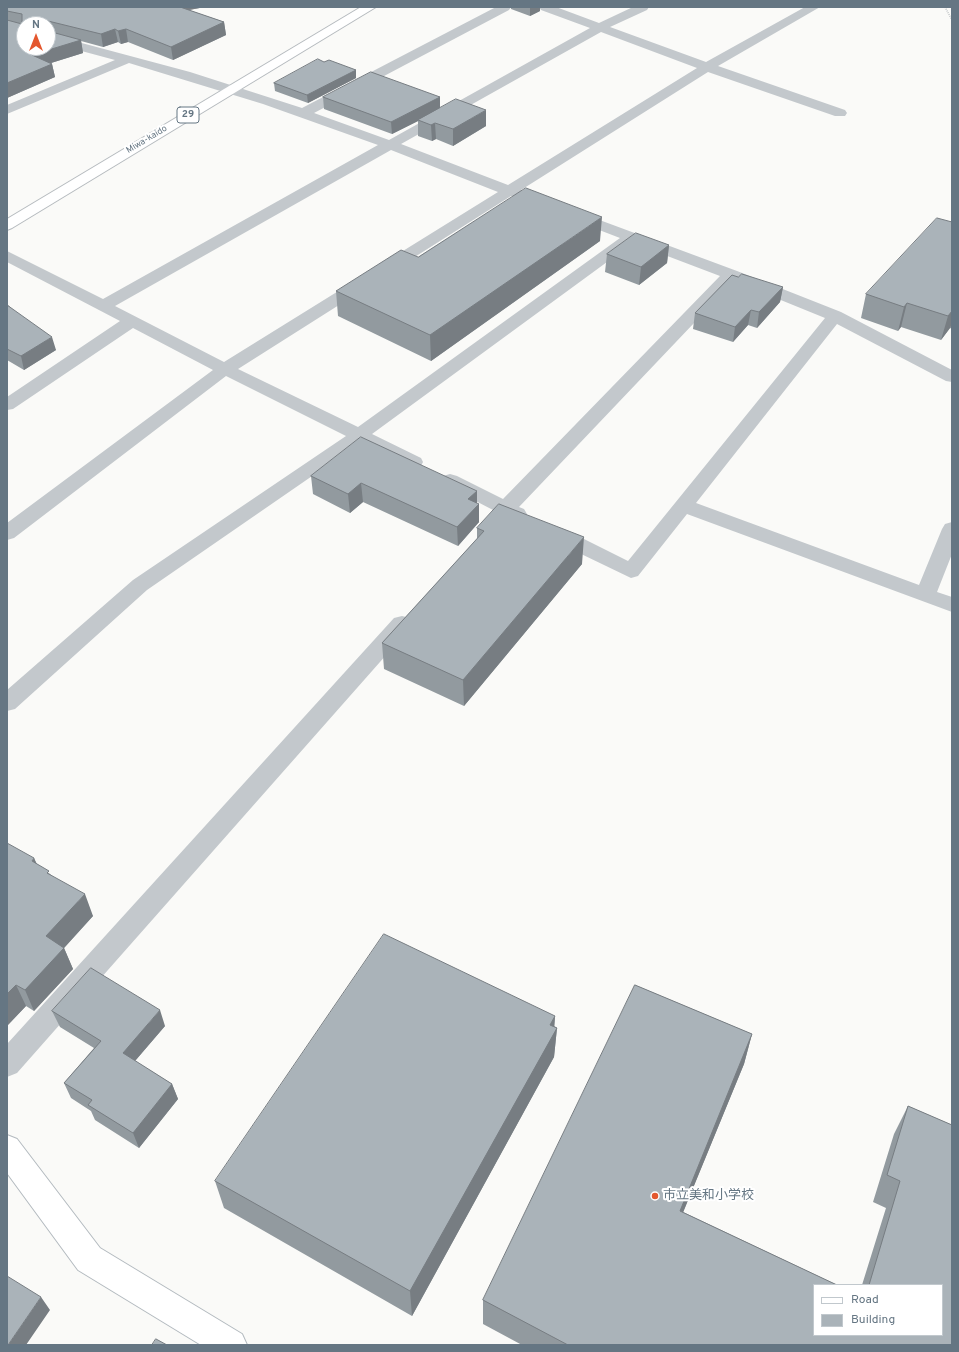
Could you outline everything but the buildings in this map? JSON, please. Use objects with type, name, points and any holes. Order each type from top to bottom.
[{"type":"main road","name":"Miwa-kaido","points":[[7,225],[370,7]]},
{"type":"main road","points":[[7,1149],[89,1259],[231,1345]]},
{"type":"street","points":[[303,113],[505,7]]},
{"type":"street","points":[[545,7],[840,113]]},
{"type":"street","points":[[104,305],[600,27],[643,7]]},
{"type":"street","points":[[7,533],[225,368],[707,66],[814,7]]},
{"type":"street","points":[[56,40],[232,89],[303,113],[530,198]]},
{"type":"street","points":[[7,110],[128,59]]},
{"type":"street","points":[[559,209],[731,274],[835,316],[952,377]]},
{"type":"street","points":[[7,703],[140,585],[359,435],[630,237]]},
{"type":"street","points":[[7,256],[225,368],[631,571],[835,316]]},
{"type":"street","points":[[473,544],[505,508],[731,274]]},
{"type":"street","points":[[7,405],[133,320]]},
{"type":"street","points":[[684,506],[952,605]]},
{"type":"street","points":[[925,595],[952,529]]},
{"type":"street","points":[[7,1064],[415,609]]},
{"type":"path","points":[[945,7],[952,20]]},
{"type":"place","name":"市立美和小学校","points":[[655,1196]]}]
